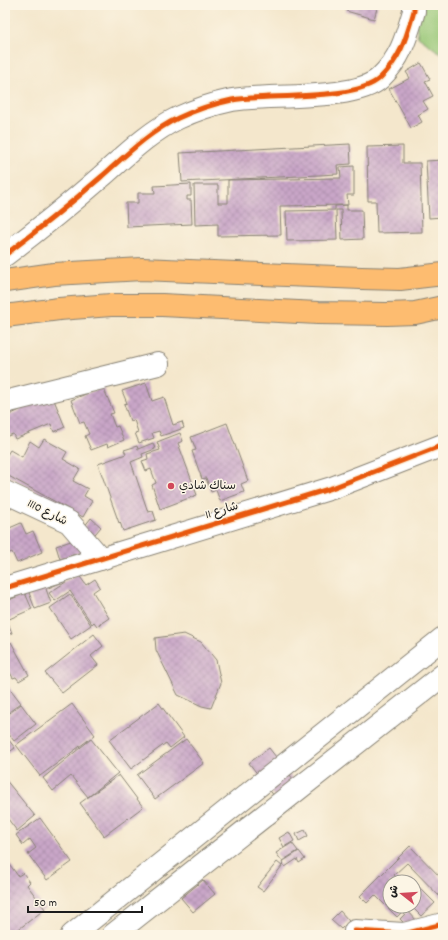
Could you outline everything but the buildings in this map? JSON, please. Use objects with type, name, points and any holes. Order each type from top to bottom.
[{"type":"highway","points":[[5,281],[54,274],[142,269],[400,279],[443,274]]},
{"type":"highway","points":[[5,316],[59,309],[111,305],[162,305],[318,313],[414,313],[443,307]]},
{"type":"highway","points":[[414,313],[429,319],[443,321]]},
{"type":"street","points":[[5,256],[55,217],[151,134],[177,118],[203,107],[233,100],[278,96],[323,95],[354,90],[379,79],[399,55],[414,12],[414,5]]},
{"type":"street","points":[[5,402],[158,364]]},
{"type":"street","name":"شارع 11","points":[[5,588],[332,488],[443,445]]},
{"type":"street","name":"شارع 1110","points":[[5,492],[69,522],[101,559]]},
{"type":"street","points":[[72,935],[443,638]]},
{"type":"street","points":[[113,935],[443,675]]},
{"type":"street","points":[[355,931],[404,934],[443,924]]},
{"type":"green space","points":[[413,5],[443,5],[443,55],[418,37]]},
{"type":"cycle path","points":[[5,255],[66,207],[138,145],[157,130],[178,118],[191,112],[232,100],[332,93],[352,90],[368,85],[380,78],[393,63],[402,47],[414,11],[414,5]]},
{"type":"cycle path","points":[[5,588],[332,488],[443,445]]},
{"type":"cycle path","points":[[355,931],[404,934],[443,924]]},
{"type":"place","name":"سناك شادي","points":[[171,486]]}]
